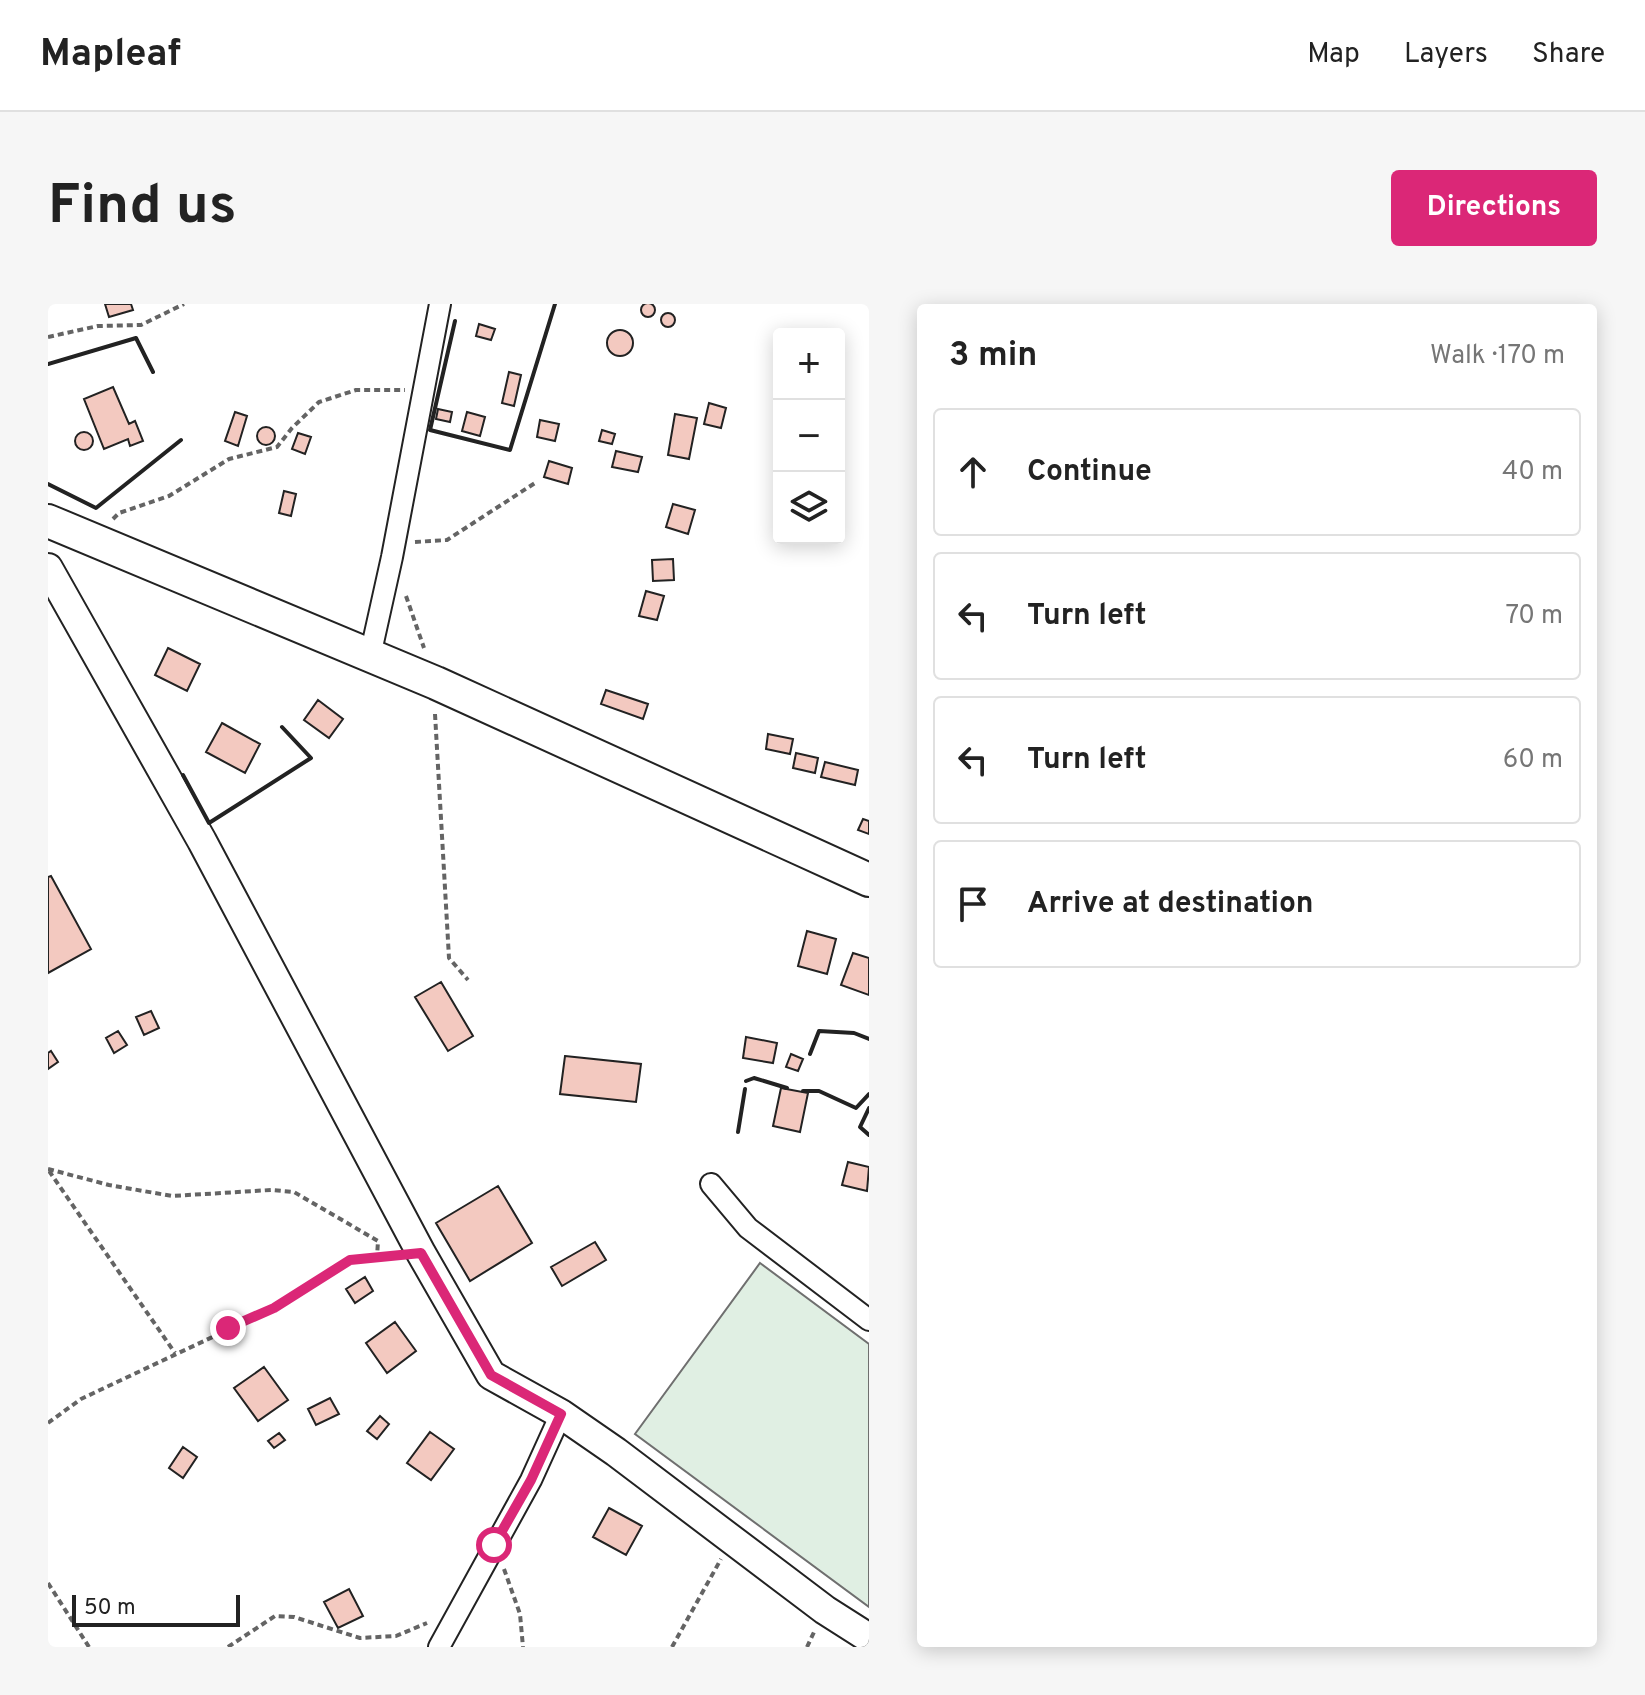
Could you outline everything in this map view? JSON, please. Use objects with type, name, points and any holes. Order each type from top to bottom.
[{"type":"main road","points":[[48,521],[370,656],[436,698],[869,880]]},
{"type":"street","points":[[370,656],[440,304]]},
{"type":"street","points":[[48,568],[202,841],[421,1253],[491,1375],[561,1414],[616,1452],[825,1610],[869,1638]]},
{"type":"street","points":[[711,1184],[748,1228],[869,1320]]},
{"type":"street","points":[[439,1647],[531,1480],[561,1414]]},
{"type":"path","points":[[48,337],[98,326],[141,325],[184,304]]},
{"type":"path","points":[[90,538],[119,513],[169,496],[229,459],[277,447],[319,402],[356,390],[424,390]]},
{"type":"path","points":[[468,980],[449,958],[436,698],[392,557],[416,541],[447,540],[535,483]]},
{"type":"path","points":[[48,1169],[109,1185],[172,1196],[271,1190],[294,1192],[378,1241],[377,1257]]},
{"type":"path","points":[[48,1169],[175,1353]]},
{"type":"path","points":[[48,1423],[81,1399],[274,1308],[350,1260],[421,1253]]},
{"type":"path","points":[[672,1647],[732,1539]]},
{"type":"path","points":[[494,1545],[520,1614],[523,1647]]},
{"type":"path","points":[[48,1583],[89,1647]]},
{"type":"path","points":[[228,1647],[275,1616],[294,1617],[360,1638],[396,1636],[462,1608]]},
{"type":"green space","points":[[760,1263],[869,1344],[869,1607],[635,1434]]},
{"type":"building","points":[[648,303],[655,310],[648,317],[641,310]]},
{"type":"building","points":[[105,304],[131,304],[133,310],[109,317]]},
{"type":"building","points":[[668,313],[675,320],[668,327],[661,320]]},
{"type":"building","points":[[479,324],[495,329],[491,340],[476,336]]},
{"type":"building","points":[[620,330],[629,334],[633,343],[629,352],[620,356],[611,352],[607,343],[611,334]]},
{"type":"building","points":[[509,372],[521,375],[514,406],[502,403]]},
{"type":"building","points":[[113,387],[129,424],[135,421],[143,441],[130,446],[128,439],[104,449],[84,399]]},
{"type":"building","points":[[709,403],[726,408],[721,428],[704,424]]},
{"type":"building","points":[[438,409],[452,412],[450,422],[436,419]]},
{"type":"building","points":[[235,412],[247,416],[238,446],[225,441]]},
{"type":"building","points":[[467,412],[485,417],[480,436],[462,431]]},
{"type":"building","points":[[675,414],[697,418],[689,459],[668,455]]},
{"type":"building","points":[[540,420],[559,424],[555,441],[537,437]]},
{"type":"building","points":[[262,427],[270,427],[275,436],[273,443],[262,445],[257,440],[257,432]]},
{"type":"building","points":[[602,430],[615,434],[612,444],[599,441]]},
{"type":"building","points":[[80,432],[88,432],[93,441],[91,448],[80,450],[75,445],[75,437]]},
{"type":"building","points":[[298,433],[311,437],[305,454],[292,449]]},
{"type":"building","points":[[616,451],[642,457],[638,472],[612,467]]},
{"type":"building","points":[[549,461],[572,468],[568,484],[544,477]]},
{"type":"building","points":[[284,491],[296,494],[291,516],[279,513]]},
{"type":"building","points":[[673,504],[695,510],[688,534],[666,527]]},
{"type":"building","points":[[673,559],[674,580],[653,581],[652,560]]},
{"type":"building","points":[[646,591],[664,596],[657,620],[639,616]]},
{"type":"building","points":[[168,648],[200,664],[187,691],[155,675]]},
{"type":"building","points":[[606,690],[648,704],[643,719],[601,704]]},
{"type":"building","points":[[318,700],[343,719],[329,738],[304,720]]},
{"type":"building","points":[[222,723],[260,744],[245,773],[206,752]]},
{"type":"building","points":[[768,734],[793,739],[790,754],[766,749]]},
{"type":"building","points":[[796,753],[818,758],[815,773],[793,768]]},
{"type":"building","points":[[825,762],[858,770],[855,785],[821,777]]},
{"type":"building","points":[[863,819],[869,821],[869,834],[858,830]]},
{"type":"building","points":[[51,876],[91,949],[48,973],[48,877]]},
{"type":"building","points":[[807,931],[836,939],[827,974],[798,966]]},
{"type":"building","points":[[853,953],[869,958],[869,995],[841,985]]},
{"type":"building","points":[[441,982],[473,1036],[448,1051],[415,997]]},
{"type":"building","points":[[151,1011],[159,1028],[144,1035],[136,1017]]},
{"type":"building","points":[[118,1031],[127,1045],[114,1053],[106,1038]]},
{"type":"building","points":[[746,1037],[777,1043],[773,1063],[743,1058]]},
{"type":"building","points":[[51,1051],[58,1062],[48,1069],[48,1053]]},
{"type":"building","points":[[791,1054],[803,1059],[798,1071],[786,1067]]},
{"type":"building","points":[[565,1056],[641,1064],[636,1102],[560,1094]]},
{"type":"building","points":[[781,1088],[808,1093],[800,1132],[773,1126]]},
{"type":"building","points":[[848,1162],[869,1167],[867,1191],[842,1185]]},
{"type":"building","points":[[498,1186],[532,1243],[470,1281],[436,1223]]},
{"type":"building","points":[[595,1242],[606,1260],[562,1286],[551,1267]]},
{"type":"building","points":[[365,1277],[373,1291],[355,1303],[346,1289]]},
{"type":"building","points":[[395,1322],[416,1351],[387,1373],[366,1343]]},
{"type":"building","points":[[264,1367],[288,1400],[258,1421],[234,1388]]},
{"type":"building","points":[[330,1398],[339,1414],[316,1425],[308,1409]]},
{"type":"building","points":[[380,1416],[389,1424],[377,1439],[367,1431]]},
{"type":"building","points":[[430,1432],[454,1449],[431,1480],[407,1463]]},
{"type":"building","points":[[279,1433],[285,1440],[274,1448],[268,1441]]},
{"type":"building","points":[[183,1447],[197,1457],[183,1478],[169,1468]]},
{"type":"building","points":[[609,1508],[642,1526],[626,1555],[593,1537]]},
{"type":"building","points":[[349,1589],[363,1616],[338,1628],[324,1602]]},
{"type":"wall","points":[[455,321],[430,430],[510,450],[555,304]]},
{"type":"wall","points":[[48,364],[136,338],[153,372]]},
{"type":"wall","points":[[48,484],[96,508],[181,440]]},
{"type":"wall","points":[[183,775],[209,823],[311,758],[282,727]]},
{"type":"wall","points":[[810,1054],[819,1031],[854,1033],[869,1039]]},
{"type":"wall","points":[[746,1081],[754,1078],[787,1088]]},
{"type":"wall","points":[[738,1132],[745,1089]]},
{"type":"wall","points":[[803,1091],[819,1091],[856,1108],[869,1094]]},
{"type":"wall","points":[[869,1108],[860,1127],[869,1135]]},
{"type":"route","points":[[228,1328],[274,1308],[350,1260],[421,1253],[491,1375],[561,1414],[531,1480],[494,1545]]}]
